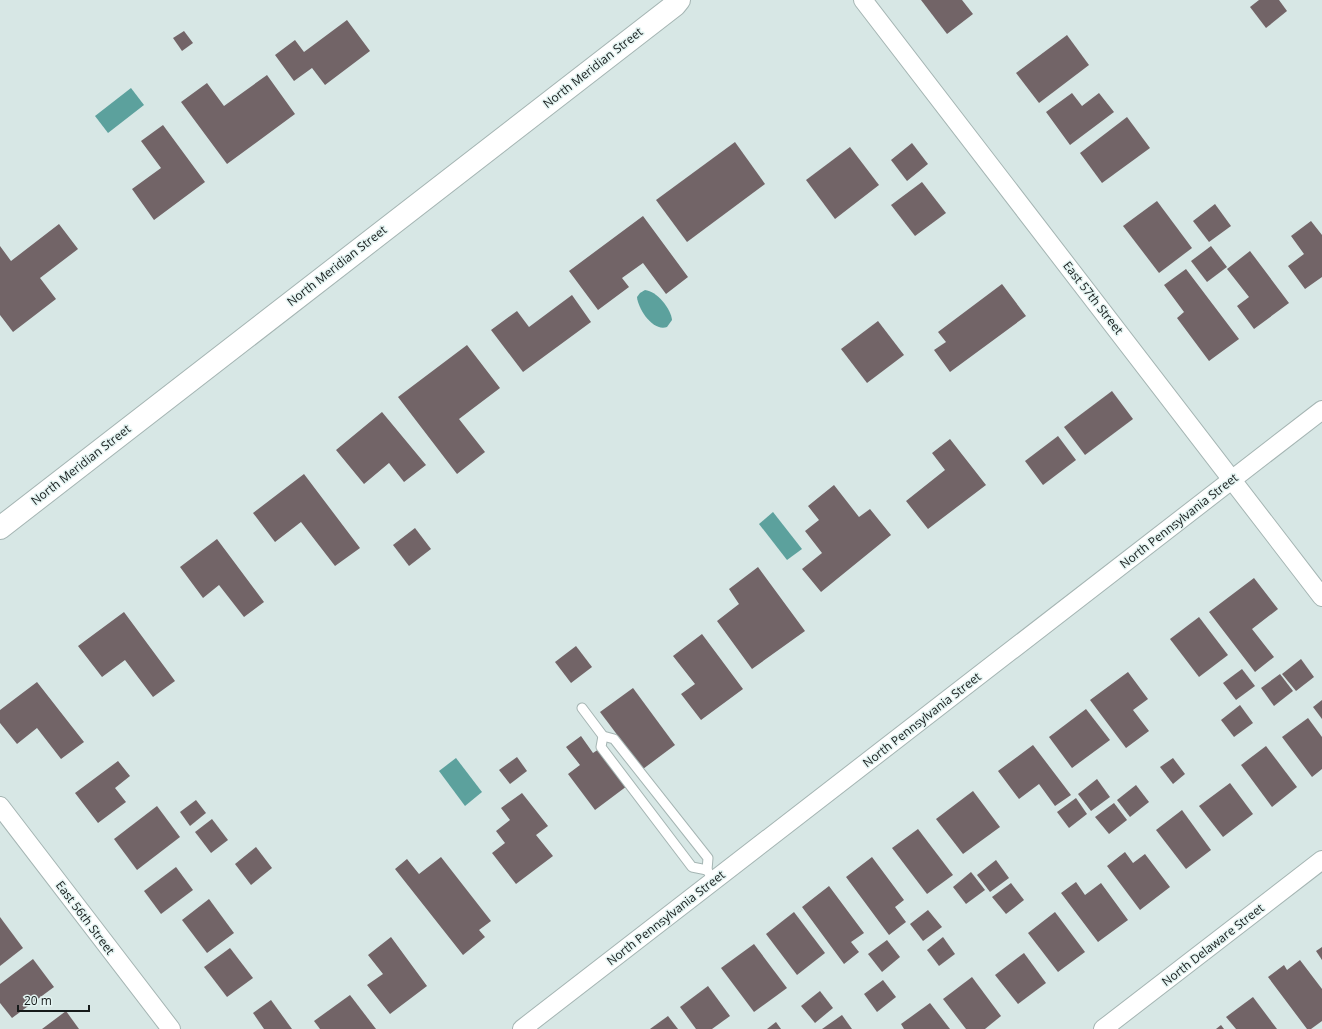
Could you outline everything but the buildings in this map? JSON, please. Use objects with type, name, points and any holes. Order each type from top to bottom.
[{"type":"main road","name":"North Meridian Street","points":[[0,528],[680,2]]},
{"type":"street","name":"East 57th Street","points":[[863,0],[1322,597]]},
{"type":"street","name":"North Pennsylvania Street","points":[[522,1029],[711,875],[1322,410]]},
{"type":"street","name":"East 56th Street","points":[[0,806],[171,1029]]},
{"type":"street","name":"North Delaware Street","points":[[1103,1029],[1322,860]]},
{"type":"lane","points":[[582,708],[603,736],[614,739],[708,858],[711,875]]},
{"type":"lane","points":[[603,736],[601,747],[692,868],[711,875]]},
{"type":"water","points":[[131,88],[144,105],[108,133],[95,116]]},
{"type":"water","points":[[645,290],[650,291],[659,297],[669,311],[672,320],[667,327],[662,328],[657,326],[652,323],[643,313],[637,297]]},
{"type":"water","points":[[773,512],[802,549],[787,560],[759,524]]},
{"type":"water","points":[[456,758],[482,792],[465,806],[439,771]]}]
